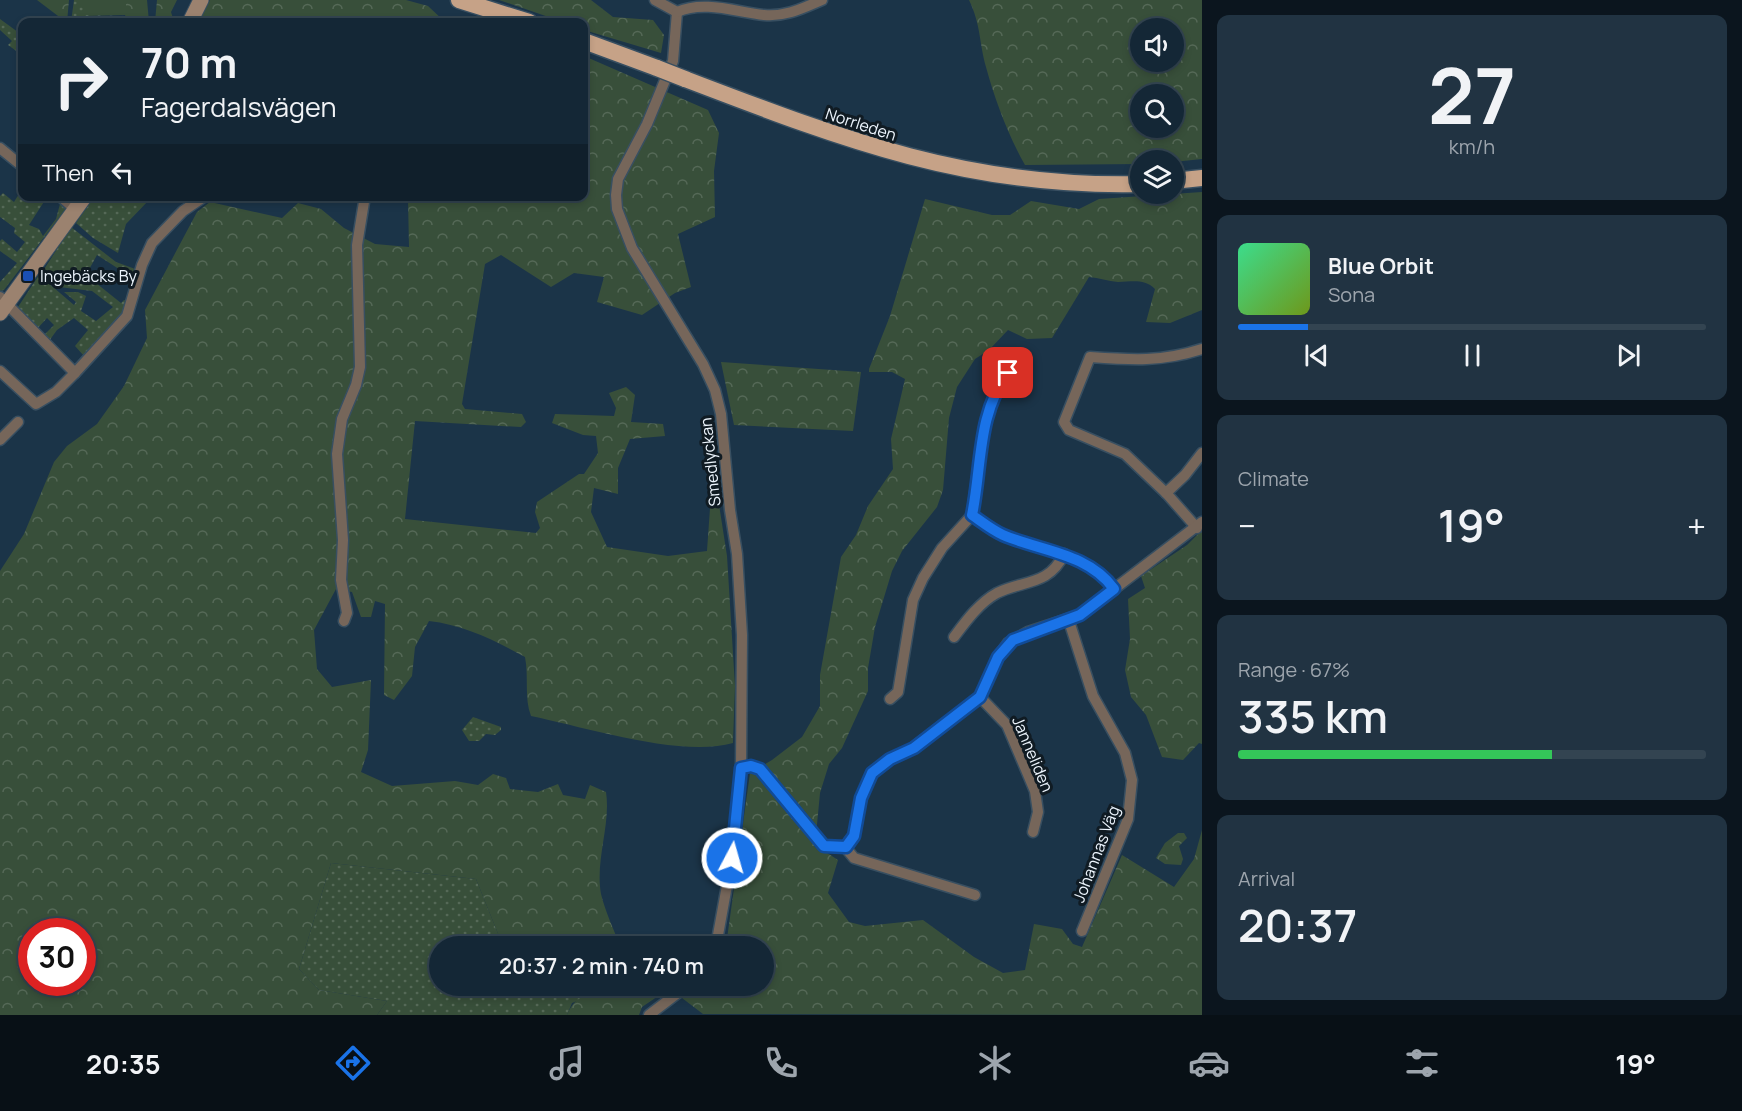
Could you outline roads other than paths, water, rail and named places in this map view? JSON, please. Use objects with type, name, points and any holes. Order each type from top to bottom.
[{"type":"highway","points":[[459,0],[516,18]]},
{"type":"highway","name":"Norrleden","points":[[588,42],[852,141],[933,164],[1043,182],[1130,184]]},
{"type":"highway","points":[[1184,180],[1202,178]]},
{"type":"main road","points":[[192,18],[201,0]]},
{"type":"main road","points":[[2,305],[82,201]]},
{"type":"street","points":[[655,0],[677,12],[684,8],[712,5],[765,15],[784,14],[822,0]]},
{"type":"street","name":"Smedlyckan","points":[[677,12],[673,61],[647,124],[618,179],[616,195],[617,209],[632,248],[703,363],[719,403],[737,554],[741,635],[741,768],[732,858],[718,936]]},
{"type":"street","points":[[0,148],[18,163]]},
{"type":"street","points":[[66,201],[76,210]]},
{"type":"street","points":[[0,371],[36,404],[56,392],[127,316],[152,243],[183,211],[198,201]]},
{"type":"street","points":[[345,621],[347,613],[341,580],[343,540],[337,454],[342,419],[356,385],[360,367],[356,287],[364,201]]},
{"type":"street","points":[[2,305],[75,373]]},
{"type":"street","points":[[846,847],[854,836],[861,798],[872,773],[890,759],[914,748],[980,697],[998,657],[1008,644],[1028,632],[1069,621],[1199,525],[1125,454],[1069,430],[1064,422],[1090,357],[1144,361],[1171,358],[1202,349]]},
{"type":"street","points":[[890,699],[898,693],[913,600],[923,578],[942,548],[972,515],[984,428],[994,396],[1013,365]]},
{"type":"street","points":[[0,440],[18,422]]},
{"type":"street","points":[[1166,493],[1185,475],[1202,453]]},
{"type":"street","points":[[972,515],[1003,535],[1064,554],[1099,575],[1114,589]]},
{"type":"street","points":[[954,637],[990,598],[1009,588],[1034,582],[1047,576],[1064,554]]},
{"type":"street","name":"Johannas Väg","points":[[1069,621],[1094,696],[1101,713],[1125,753],[1132,780],[1128,819],[1082,931]]},
{"type":"street","name":"Janneliden","points":[[980,697],[1007,725],[1035,791],[1038,812],[1033,832]]},
{"type":"street","points":[[741,768],[751,766],[760,769],[824,846],[846,847]]},
{"type":"street","points":[[846,847],[854,858],[975,895]]},
{"type":"street","points":[[649,1015],[674,996]]},
{"type":"place","name":"Ingebäcks By","points":[[28,276]]}]
